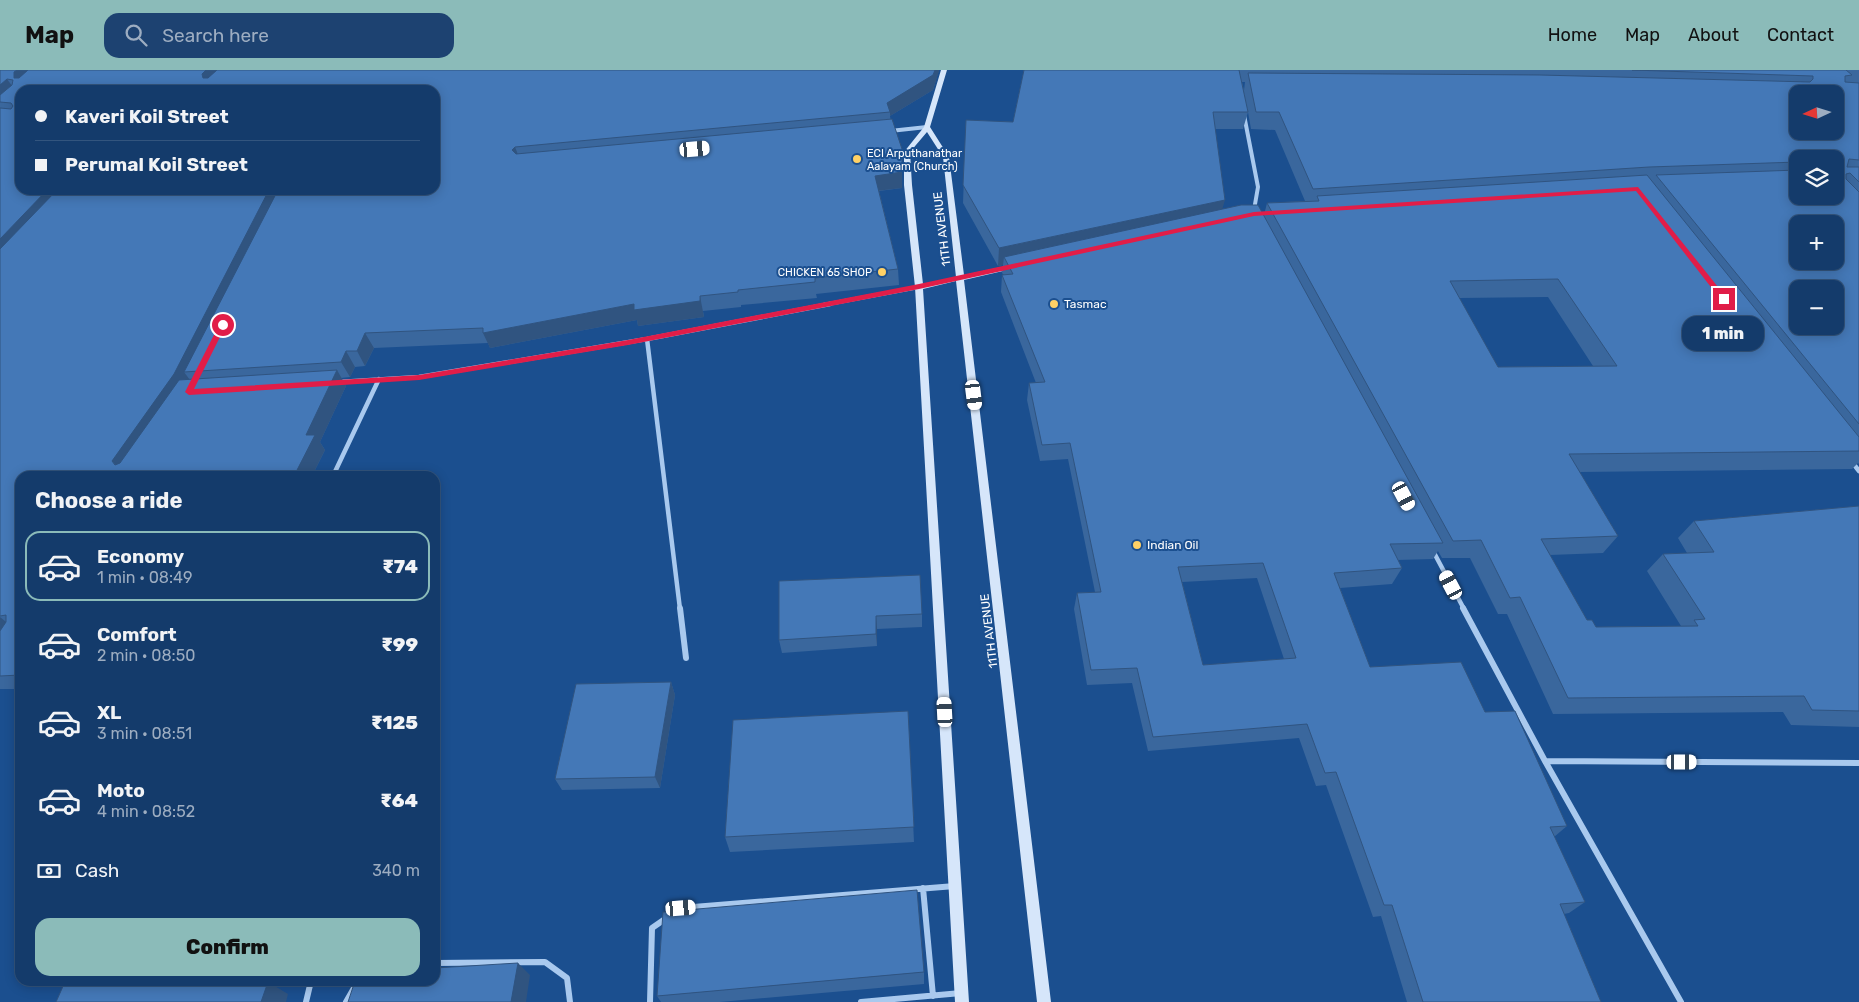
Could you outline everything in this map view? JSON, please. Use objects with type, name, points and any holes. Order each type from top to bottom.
[{"type":"main road","points":[[944,70],[927,127],[907,152],[908,185],[919,286],[962,998]]},
{"type":"main road","name":"11TH AVENUE","points":[[927,127],[946,156],[1044,1002]]},
{"type":"main road","points":[[1244,216],[1264,213]]},
{"type":"main road","points":[[919,286],[1027,264]]},
{"type":"street","points":[[1244,114],[1258,187],[1254,214]]},
{"type":"street","points":[[888,131],[927,127]]},
{"type":"street","points":[[332,382],[419,377],[647,339],[919,286]]},
{"type":"street","points":[[647,339],[686,658]]},
{"type":"street","points":[[335,471],[379,379]]},
{"type":"street","points":[[1847,456],[1859,471]]},
{"type":"street","points":[[1427,541],[1544,761],[1681,1002]]},
{"type":"street","points":[[1544,761],[1859,763]]},
{"type":"street","points":[[650,1002],[652,928],[681,908],[956,886]]},
{"type":"street","points":[[924,888],[933,996]]},
{"type":"street","points":[[440,964],[545,962],[567,978],[570,1002]]},
{"type":"street","points":[[76,994],[81,986]]},
{"type":"street","points":[[306,1002],[310,986]]},
{"type":"street","points":[[346,1002],[355,986]]},
{"type":"street","points":[[861,1002],[933,996],[962,998]]},
{"type":"building","points":[[0,70],[17,70],[14,72],[14,78],[19,78],[28,70],[206,70],[202,74],[203,78],[208,78],[217,70],[935,70],[933,75],[887,103],[890,112],[515,147],[512,150],[516,154],[892,119],[902,149],[902,172],[875,176],[898,269],[815,278],[815,282],[738,290],[738,292],[700,296],[700,301],[634,310],[634,304],[483,333],[483,328],[365,333],[357,351],[346,351],[341,362],[184,372],[275,195],[440,195],[440,85],[15,85],[15,195],[42,195],[0,239],[0,108],[11,109],[13,106],[11,103],[0,102],[0,95],[12,85],[13,80],[7,79],[0,85]]},
{"type":"building","points":[[1024,70],[1239,70],[1248,112],[1213,112],[1225,200],[999,248],[963,185],[966,120],[1013,122]]},
{"type":"building","points":[[1632,70],[1846,70],[1852,75],[1845,76],[1845,82],[1859,83],[1859,160],[1849,159],[1847,167],[1859,167],[1859,182],[1850,173],[1846,174],[1846,179],[1859,192],[1859,424],[1656,175],[1789,170],[1789,205],[1844,205],[1844,150],[1789,150],[1789,162],[1649,167],[1313,189],[1279,112],[1256,112],[1248,73],[1540,75],[1810,82],[1813,76]]},
{"type":"building","points":[[1647,175],[1859,437],[1859,451],[1569,454],[1618,536],[1541,539],[1587,620],[1592,620],[1596,627],[1698,626],[1694,620],[1705,619],[1663,554],[1714,552],[1694,521],[1859,506],[1859,711],[1812,710],[1804,696],[1568,698],[1520,597],[1510,598],[1481,540],[1453,541],[1267,203],[1319,201],[1317,196]],"holes":[[[1558,279],[1617,366],[1498,367],[1450,281]]]},
{"type":"building","points":[[52,195],[266,195],[174,374],[112,461],[115,465],[120,463],[179,380],[337,370],[306,435],[315,435],[297,471],[15,471],[15,675],[0,676],[0,631],[6,622],[6,615],[0,616],[0,249]]},
{"type":"building","points":[[1241,205],[1258,205],[1443,543],[1390,544],[1402,568],[1334,573],[1370,667],[1461,662],[1485,712],[1515,711],[1567,826],[1550,827],[1585,902],[1560,904],[1601,1002],[1423,1002],[1392,905],[1384,905],[1336,772],[1325,773],[1307,724],[1153,737],[1137,668],[1091,670],[1077,593],[1101,592],[1070,443],[1042,445],[1029,383],[1045,382],[1002,275],[1013,274],[1004,257]],"holes":[[[1263,563],[1296,658],[1203,665],[1178,567]]]},
{"type":"building","points":[[920,575],[922,614],[876,616],[876,634],[779,640],[779,581]]},
{"type":"building","points":[[671,682],[655,777],[555,779],[576,684]]},
{"type":"building","points":[[908,711],[914,827],[725,837],[733,720]]},
{"type":"building","points":[[917,890],[924,972],[657,996],[663,912]]},
{"type":"building","points":[[518,963],[511,1002],[348,1002],[353,986],[440,986],[440,968]]},
{"type":"building","points":[[63,986],[267,986],[261,1002],[56,1002]]},
{"type":"place","name":"ECI Arputhanathar Aalayam (Church)","points":[[857,159]]},
{"type":"place","name":"CHICKEN 65 SHOP","points":[[882,272]]},
{"type":"place","name":"Tasmac","points":[[1054,304]]},
{"type":"place","name":"Indian Oil","points":[[1137,545]]},
{"type":"route","points":[[223,325],[189,392],[419,377],[667,336],[919,286],[1254,214],[1638,189],[1724,299]]}]
